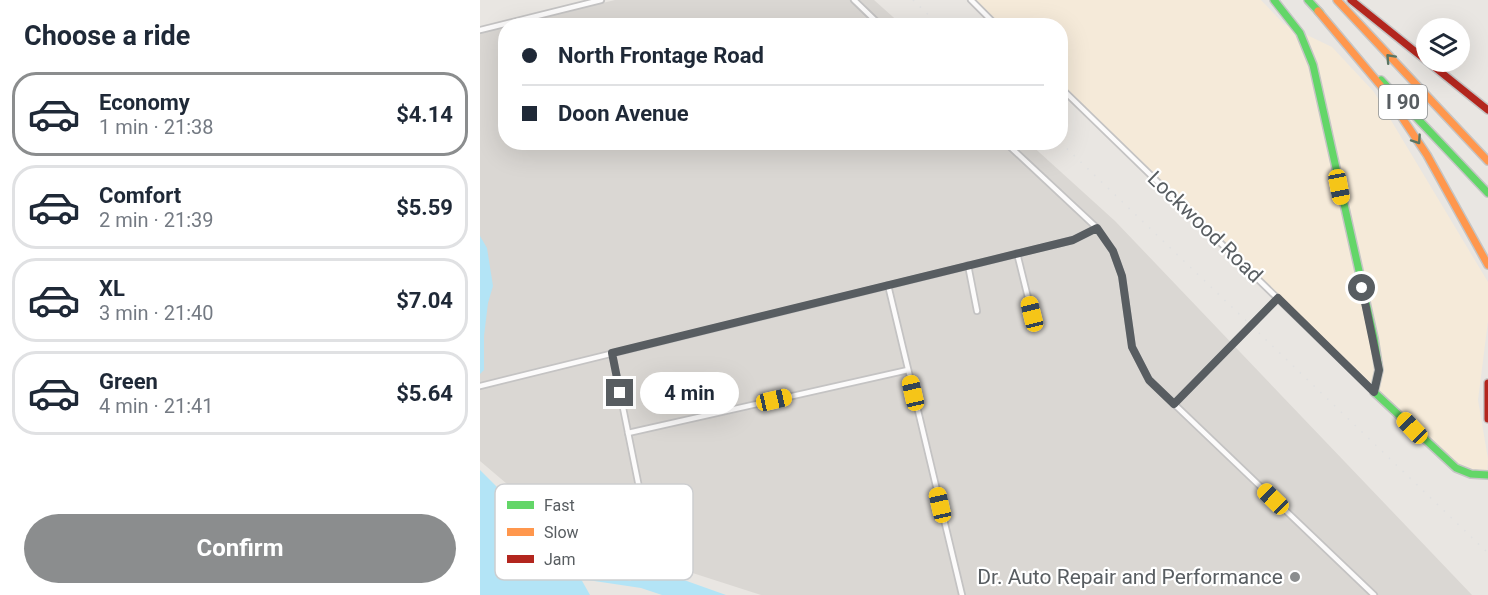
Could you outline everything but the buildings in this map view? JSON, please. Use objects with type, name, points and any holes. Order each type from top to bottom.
[{"type":"main road","points":[[1274,0],[1300,33],[1313,65],[1347,226],[1374,338],[1379,370],[1374,392],[1456,468],[1471,474],[1488,475]]},
{"type":"main road","name":"I 90","points":[[1308,0],[1488,193]]},
{"type":"main road","name":"I 90","points":[[1337,0],[1488,161]]},
{"type":"main road","points":[[1351,0],[1488,110]]},
{"type":"main road","points":[[1318,11],[1394,106],[1427,156],[1488,265]]},
{"type":"main road","points":[[1488,383],[1488,419]]},
{"type":"street","points":[[528,18],[601,0]]},
{"type":"street","points":[[854,0],[873,18]]},
{"type":"street","points":[[971,0],[989,18]]},
{"type":"street","points":[[480,30],[498,26]]},
{"type":"street","name":"Lockwood Road","points":[[1068,95],[1374,392]]},
{"type":"street","points":[[1014,150],[1097,228],[1113,251],[1122,276],[1132,347],[1149,380],[1374,595]]},
{"type":"street","points":[[480,386],[1073,240],[1097,228]]},
{"type":"street","points":[[1017,253],[1032,314]]},
{"type":"street","points":[[968,265],[977,311]]},
{"type":"street","points":[[888,285],[962,595]]},
{"type":"street","points":[[1174,404],[1278,298]]},
{"type":"street","points":[[612,353],[638,484]]},
{"type":"street","points":[[628,434],[908,370]]},
{"type":"shaded area","points":[[615,0],[874,0],[894,18],[540,18]]},
{"type":"shaded area","points":[[969,0],[1261,0],[1284,24],[1332,47],[1374,92],[1488,282],[1488,321],[1478,400],[1488,459],[1487,475],[1456,468],[1068,95],[1068,18],[988,18]]},
{"type":"shaded area","points":[[498,28],[498,150],[1037,150],[1115,221],[1472,595],[761,595],[693,573],[693,484],[507,484],[480,461],[480,32]]},
{"type":"water","points":[[480,236],[487,248],[493,286],[488,303],[484,336],[484,370],[480,374]]},
{"type":"water","points":[[480,470],[495,485],[495,580],[582,580],[590,595],[480,595]]},
{"type":"water","points":[[588,580],[684,580],[726,595],[662,595],[641,588]]},
{"type":"railway","points":[[913,0],[932,18]]},
{"type":"railway","points":[[1068,150],[1488,553]]},
{"type":"traffic: fast","points":[[1274,0],[1300,33],[1313,65],[1374,338],[1379,370],[1374,392],[1456,468],[1471,474],[1488,475]]},
{"type":"traffic: fast","points":[[1308,0],[1320,13]]},
{"type":"traffic: fast","points":[[1381,80],[1488,193]]},
{"type":"traffic: slow","points":[[1337,0],[1488,161]]},
{"type":"traffic: slow","points":[[1318,11],[1381,86],[1427,155],[1488,265]]},
{"type":"traffic: jam","points":[[1351,0],[1488,110]]},
{"type":"traffic: jam","points":[[1488,383],[1488,419]]},
{"type":"place","name":"Dr. Auto Repair and Performance","points":[[1295,577]]},
{"type":"route","points":[[620,393],[612,353],[1073,240],[1097,228],[1113,251],[1122,276],[1132,347],[1149,380],[1174,404],[1278,298],[1374,392],[1379,370],[1362,288]]}]
